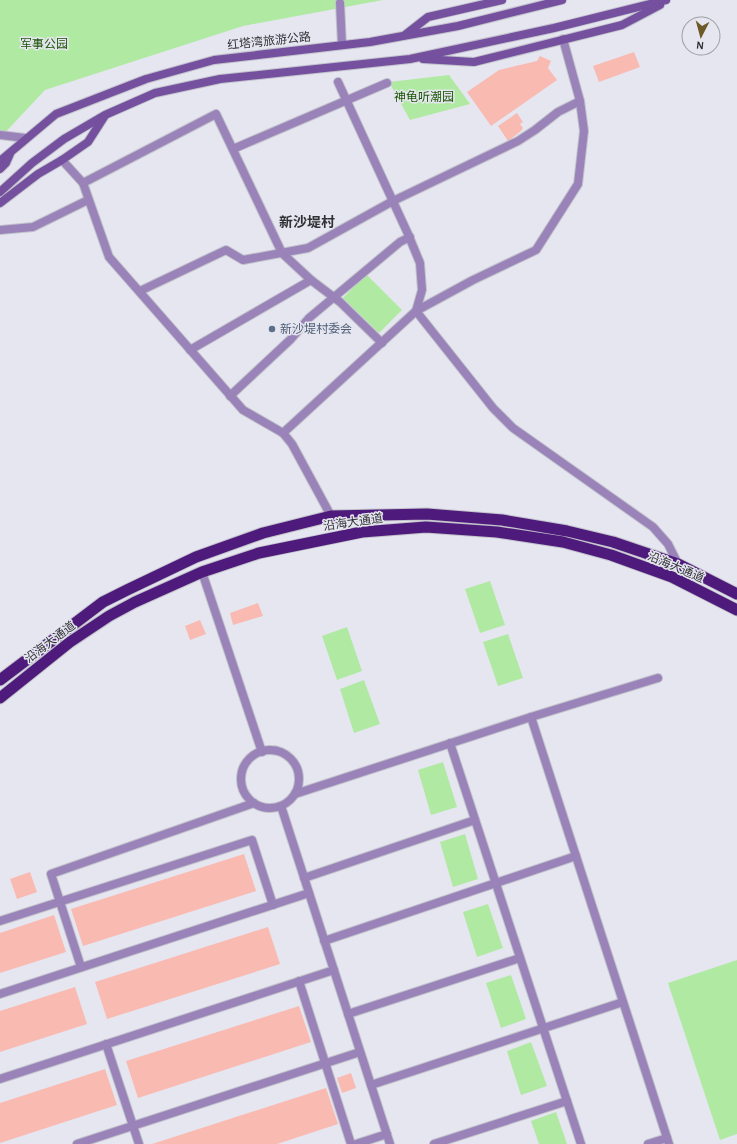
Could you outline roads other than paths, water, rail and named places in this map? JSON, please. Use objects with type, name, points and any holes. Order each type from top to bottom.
[{"type":"highway","name":"沿海大通道","points":[[0,680],[103,602],[196,556],[263,533],[331,516],[427,514],[502,520],[567,530],[613,542],[678,564],[737,594]]},
{"type":"highway","points":[[393,515],[394,530]]},
{"type":"highway","name":"沿海大通道","points":[[0,698],[70,642],[109,616],[135,602],[202,572],[259,552],[362,532],[426,527],[497,532],[564,542],[611,555],[672,577],[737,610]]},
{"type":"highway","points":[[196,556],[202,572]]},
{"type":"main road","points":[[403,36],[428,17],[502,0]]},
{"type":"main road","name":"红塔湾旅游公路","points":[[0,161],[25,138],[56,114],[146,79],[214,60],[342,46],[458,26],[562,0]]},
{"type":"main road","points":[[410,59],[474,62],[622,24],[667,0]]},
{"type":"main road","points":[[0,192],[32,163],[64,139],[105,115],[155,93],[220,79],[410,59],[554,28],[667,0]]},
{"type":"main road","points":[[0,203],[38,174],[88,142],[105,115]]},
{"type":"main road","points":[[0,169],[6,163],[11,152]]},
{"type":"street","points":[[340,3],[342,46]]},
{"type":"street","points":[[283,433],[416,311],[473,280],[536,250],[578,184],[584,132],[580,101],[563,39]]},
{"type":"street","points":[[338,82],[410,237],[420,263],[422,290],[416,311]]},
{"type":"street","points":[[233,149],[387,82]]},
{"type":"street","points":[[140,292],[226,250],[244,260],[308,248],[393,201],[518,141],[558,112],[580,101]]},
{"type":"street","points":[[83,183],[216,114],[282,253],[311,280],[340,302],[382,343]]},
{"type":"street","points":[[0,135],[25,138]]},
{"type":"street","points":[[62,160],[83,183],[109,257],[243,410],[283,433],[292,444],[331,516]]},
{"type":"street","points":[[0,230],[33,227],[88,200]]},
{"type":"street","points":[[230,396],[291,339],[309,318],[400,242],[410,237]]},
{"type":"street","points":[[190,350],[311,280]]},
{"type":"street","points":[[416,311],[493,408],[513,428],[652,527],[668,544],[678,564]]},
{"type":"street","points":[[202,572],[262,752]]},
{"type":"street","points":[[295,794],[530,717],[658,678]]},
{"type":"street","points":[[530,717],[668,1141],[648,1144]]},
{"type":"street","points":[[450,743],[581,1144]]},
{"type":"street","points":[[272,750],[281,753],[290,758],[296,765],[299,775],[295,794],[289,801],[281,806],[272,808],[263,807],[254,803],[243,789],[242,775],[247,762],[262,752],[272,750]]},
{"type":"street","points":[[82,967],[51,874],[254,803]]},
{"type":"street","points":[[281,806],[390,1144]]},
{"type":"street","points":[[304,878],[475,820]]},
{"type":"street","points":[[0,921],[252,840],[273,904]]},
{"type":"street","points":[[324,941],[576,856]]},
{"type":"street","points":[[0,994],[309,893]]},
{"type":"street","points":[[348,1014],[520,958]]},
{"type":"street","points":[[0,1079],[334,970]]},
{"type":"street","points":[[299,981],[351,1144]]},
{"type":"street","points":[[371,1084],[623,1002]]},
{"type":"street","points":[[106,1044],[139,1144]]},
{"type":"street","points":[[77,1144],[360,1052]]},
{"type":"street","points":[[434,1144],[567,1101]]},
{"type":"street","points":[[356,1144],[387,1134]]},
{"type":"place","name":"新沙堤村委会","points":[[272,329]]},
{"type":"district","name":"新沙堤村","points":[[307,223]]},
{"type":"park label","name":"军事公园","points":[[44,44]]},
{"type":"park label","name":"神龟听潮园","points":[[424,97]]}]
